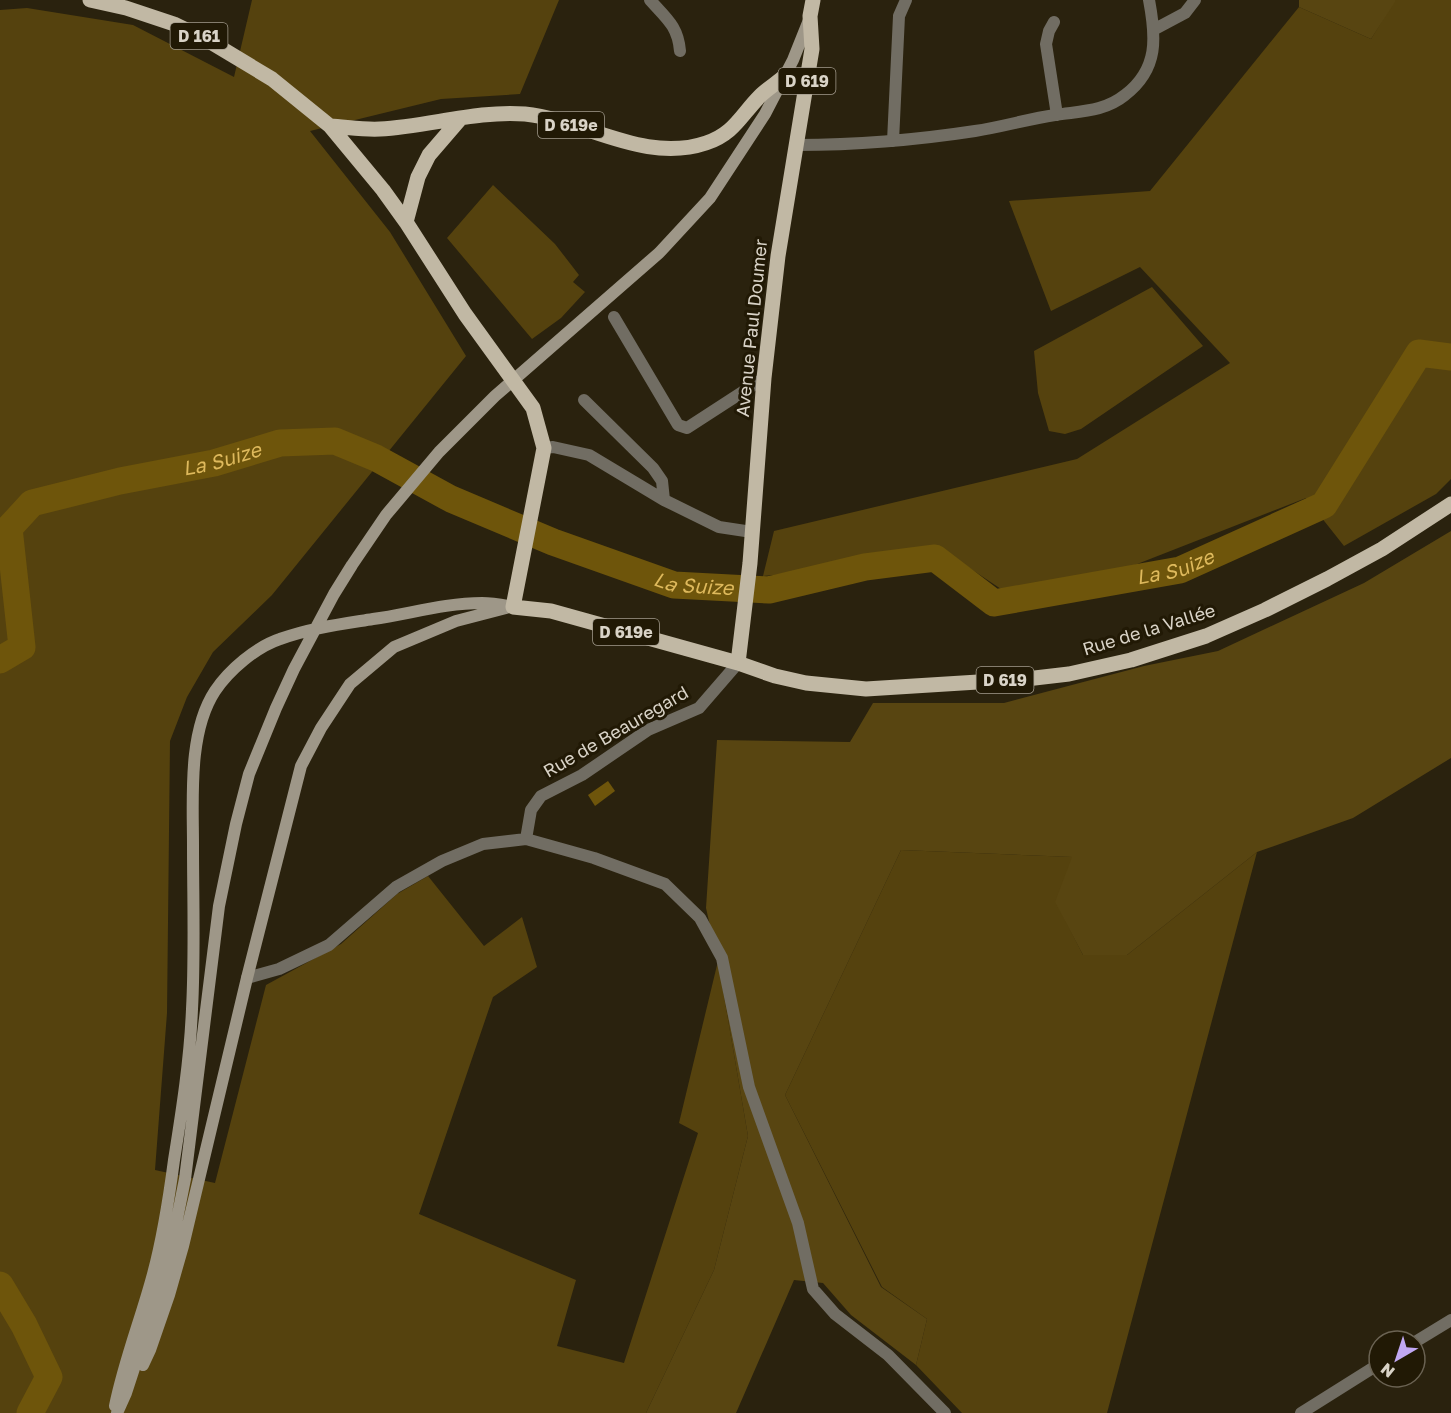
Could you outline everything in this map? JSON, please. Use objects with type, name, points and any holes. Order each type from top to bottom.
[{"type":"main road","name":"D 161","points":[[90,0],[126,8],[174,24],[209,41],[272,79],[330,126]]},
{"type":"main road","name":"Avenue Paul Doumer","points":[[738,663],[750,562],[764,378],[778,256],[812,49],[810,16],[813,0]]},
{"type":"main road","points":[[126,1393],[158,1295],[173,1239],[185,1179],[219,906],[236,824],[249,774],[294,669],[334,594],[386,515],[420,474],[461,428],[652,260],[710,198],[765,114],[785,76],[810,16]]},
{"type":"main road","name":"D 619e","points":[[330,126],[378,130],[460,119],[525,114],[644,147],[688,147],[719,138],[735,126],[760,95],[785,76]]},
{"type":"main road","points":[[406,222],[418,177],[429,155],[460,119]]},
{"type":"main road","points":[[330,126],[383,190],[465,314],[533,408],[544,448],[513,607]]},
{"type":"main road","name":"Rue de la Vallée","points":[[513,607],[551,611],[806,683],[866,689],[1026,679],[1131,660],[1206,636],[1327,579],[1382,549],[1451,504]]},
{"type":"main road","points":[[116,1413],[122,1372],[154,1273],[167,1209],[183,1100],[192,1008],[193,809],[196,745],[204,714],[215,692],[229,674],[263,646],[279,639],[336,624],[446,605],[483,603],[513,607]]},
{"type":"main road","points":[[116,1413],[150,1350],[177,1265],[301,766],[321,728],[350,684],[394,647],[456,621],[513,607]]},
{"type":"street","points":[[650,0],[672,24],[678,36],[680,51]]},
{"type":"street","points":[[893,141],[899,16],[906,0]]},
{"type":"street","points":[[797,145],[893,141],[977,131],[1101,108],[1125,96],[1146,70],[1154,49],[1155,29],[1149,0]]},
{"type":"street","points":[[1155,29],[1185,13],[1195,0]]},
{"type":"street","points":[[1054,22],[1046,44],[1057,115]]},
{"type":"street","points":[[614,317],[678,425],[687,428],[764,378]]},
{"type":"street","points":[[584,400],[653,468],[662,481],[664,500]]},
{"type":"street","points":[[544,448],[553,447],[589,455],[664,500],[719,527],[752,532]]},
{"type":"street","name":"Rue de Beauregard","points":[[526,840],[531,810],[541,796],[582,774],[648,730],[699,708],[738,663]]},
{"type":"street","points":[[247,978],[279,969],[329,945],[396,886],[442,861],[483,844],[526,840],[594,858],[665,884],[700,918],[722,958],[749,1087],[798,1223],[813,1289],[835,1314],[888,1355],[945,1413]]},
{"type":"street","points":[[1427,1335],[1451,1320]]},
{"type":"street","points":[[1301,1413],[1367,1372]]},
{"type":"shaded area","points":[[252,0],[559,0],[520,94],[441,99],[310,131],[390,232],[466,356],[272,595],[213,652],[187,697],[170,741],[167,1013],[155,1170],[215,1183],[266,985],[341,944],[397,894],[428,876],[484,946],[522,917],[537,967],[493,997],[419,1214],[576,1280],[557,1346],[624,1363],[698,1133],[679,1123],[718,961],[748,1136],[714,1270],[646,1413],[0,1413],[0,10],[27,8],[133,25],[234,77]]},
{"type":"shaded area","points":[[1299,0],[1395,0],[1395,2],[1371,39],[1299,7]]},
{"type":"shaded area","points":[[1395,0],[1451,0],[1451,479],[1436,494],[1344,546],[1306,498],[1127,568],[1007,593],[956,559],[763,576],[774,531],[1077,459],[1230,363],[1140,267],[1051,311],[1009,201],[1150,191],[1299,7],[1371,39]]},
{"type":"shaded area","points":[[493,185],[555,244],[579,275],[573,282],[585,292],[561,318],[532,339],[447,238]]},
{"type":"shaded area","points":[[1152,287],[1203,346],[1081,429],[1065,434],[1049,431],[1038,393],[1034,351]]},
{"type":"shaded area","points":[[1451,531],[1451,758],[1353,818],[1257,852],[1127,955],[1083,955],[1055,902],[1072,857],[901,850],[785,1095],[881,1287],[927,1319],[916,1365],[851,1315],[823,1283],[794,1280],[736,1413],[646,1413],[714,1270],[748,1136],[718,961],[706,908],[717,740],[850,742],[873,703],[1004,703],[1144,666],[1218,651],[1364,583]]},
{"type":"shaded area","points":[[608,781],[615,791],[595,806],[588,795]]},
{"type":"shaded area","points":[[901,850],[1073,857],[1056,902],[1083,955],[1127,955],[1257,852],[1107,1413],[962,1413],[916,1365],[927,1319],[882,1287],[785,1095]]},
{"type":"waterway","name":"La Suize","points":[[0,660],[22,647],[9,528],[32,503],[120,481],[214,463],[280,443],[335,441],[376,458],[451,499],[553,542],[674,585],[769,590],[865,567],[935,558],[994,603],[1180,570],[1324,505],[1419,353],[1451,357]]},
{"type":"waterway","name":"La Suize","points":[[0,1285],[24,1325],[49,1377],[30,1413]]}]
